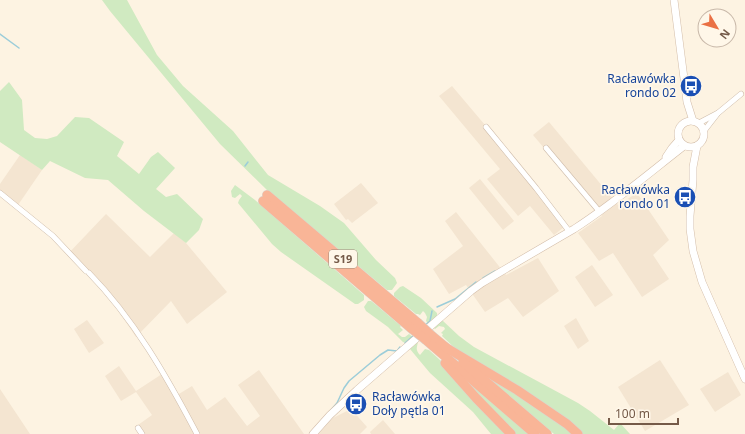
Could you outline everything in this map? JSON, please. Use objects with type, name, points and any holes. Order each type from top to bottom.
[{"type":"highway","name":"S19","points":[[265,198],[428,337],[535,434]]},
{"type":"highway","name":"S19","points":[[428,337],[445,347],[547,434]]},
{"type":"highway","points":[[428,337],[476,398],[511,434]]},
{"type":"highway","points":[[445,347],[517,390],[557,417],[578,434]]},
{"type":"street","points":[[674,0],[687,102],[685,122],[677,132],[679,140],[686,147],[693,167]]},
{"type":"street","points":[[741,94],[718,113],[704,131],[704,138],[697,146],[693,167],[690,229],[695,262],[705,289],[745,379]]},
{"type":"street","points":[[687,102],[696,122],[704,131]]},
{"type":"street","points":[[685,122],[696,122],[718,113]]},
{"type":"street","points":[[486,127],[569,231]]},
{"type":"street","points":[[665,159],[679,140]]},
{"type":"street","points":[[313,434],[330,415],[357,390],[471,291],[599,211],[639,182],[665,159],[686,147],[697,146]]},
{"type":"street","points":[[546,148],[599,211]]},
{"type":"street","points":[[0,193],[53,236],[101,286],[120,309],[175,393],[197,434]]},
{"type":"street","points":[[138,428],[142,434]]},
{"type":"shaded area","points":[[452,86],[485,125],[564,227],[554,235],[530,206],[518,216],[487,179],[500,169],[439,96]]},
{"type":"shaded area","points":[[549,122],[618,205],[637,193],[669,240],[653,255],[669,279],[642,297],[613,253],[599,261],[578,233],[602,216],[533,135]]},
{"type":"shaded area","points":[[20,155],[42,170],[18,205],[0,190],[0,184]]},
{"type":"shaded area","points":[[480,179],[514,221],[503,230],[469,188]]},
{"type":"shaded area","points":[[361,183],[378,203],[352,223],[348,219],[346,220],[334,204]]},
{"type":"shaded area","points":[[456,212],[506,275],[538,258],[559,291],[523,317],[508,298],[485,312],[466,285],[449,294],[433,269],[463,246],[445,221]]},
{"type":"shaded area","points":[[106,214],[150,257],[174,233],[186,243],[227,292],[187,324],[171,301],[136,337],[115,306],[98,285],[67,255]]},
{"type":"shaded area","points":[[592,265],[613,295],[595,307],[575,277]]},
{"type":"shaded area","points":[[576,318],[589,341],[578,349],[564,326]]},
{"type":"shaded area","points":[[87,320],[104,343],[89,353],[74,329]]},
{"type":"shaded area","points":[[660,360],[689,405],[645,431],[618,387]]},
{"type":"shaded area","points":[[119,366],[136,391],[162,374],[174,397],[192,386],[207,410],[225,397],[247,426],[260,416],[238,385],[259,370],[304,434],[144,434],[138,425],[152,415],[136,392],[121,401],[105,376]]},
{"type":"shaded area","points":[[728,372],[741,395],[715,412],[700,389]]},
{"type":"shaded area","points":[[0,389],[30,434],[0,434]]},
{"type":"shaded area","points":[[351,409],[367,427],[360,434],[318,434],[333,418]]},
{"type":"shaded area","points":[[383,420],[395,434],[371,434],[370,432]]},
{"type":"green space","points":[[102,0],[127,0],[157,55],[183,86],[233,131],[268,175],[320,206],[344,223],[376,260],[395,278],[397,283],[392,290],[387,290],[267,190],[220,144]]},
{"type":"green space","points":[[9,82],[22,100],[24,130],[35,138],[47,139],[57,136],[75,117],[89,118],[124,142],[117,156],[139,174],[151,157],[158,152],[175,168],[156,189],[166,197],[177,194],[203,219],[199,230],[186,243],[144,211],[108,180],[85,178],[50,161],[42,170],[0,142],[0,91]]},
{"type":"green space","points":[[235,185],[255,200],[364,295],[364,300],[358,304],[355,304],[281,252],[272,244],[238,203],[242,196],[240,194],[235,198],[232,197],[231,191]]},
{"type":"green space","points":[[403,286],[421,298],[437,313],[437,316],[429,324],[426,321],[427,317],[423,311],[420,315],[416,314],[394,296],[394,293]]},
{"type":"green space","points":[[368,301],[375,304],[401,326],[400,327],[403,330],[398,334],[405,337],[409,334],[414,338],[406,343],[403,342],[388,327],[366,311],[364,307]]},
{"type":"green space","points":[[442,320],[459,336],[474,347],[578,403],[614,430],[620,423],[630,434],[581,434],[458,351],[442,336],[443,334],[441,333],[445,329],[444,327],[439,326],[435,329],[434,328]]},
{"type":"green space","points":[[418,342],[418,353],[420,355],[425,349],[429,350],[508,434],[491,434],[473,412],[430,373],[410,349]]},
{"type":"green space","points":[[480,371],[517,392],[574,434],[554,434]]},
{"type":"green space","points":[[461,376],[529,434],[515,434]]},
{"type":"waterway","points":[[0,34],[19,48]]},
{"type":"waterway","points":[[245,166],[248,162]]},
{"type":"waterway","points":[[483,278],[495,271]]},
{"type":"waterway","points":[[437,307],[455,299],[476,282]]},
{"type":"waterway","points":[[425,325],[430,321],[432,311]]},
{"type":"waterway","points":[[405,343],[414,335]]},
{"type":"waterway","points":[[331,410],[337,403],[349,381],[380,355],[388,350],[397,351],[400,347]]},
{"type":"place","name":"Racławówka rondo 02","points":[[691,86]]},
{"type":"place","name":"Racławówka rondo 01","points":[[685,197]]},
{"type":"place","name":"Racławówka Doły pętla 01","points":[[356,404]]}]
